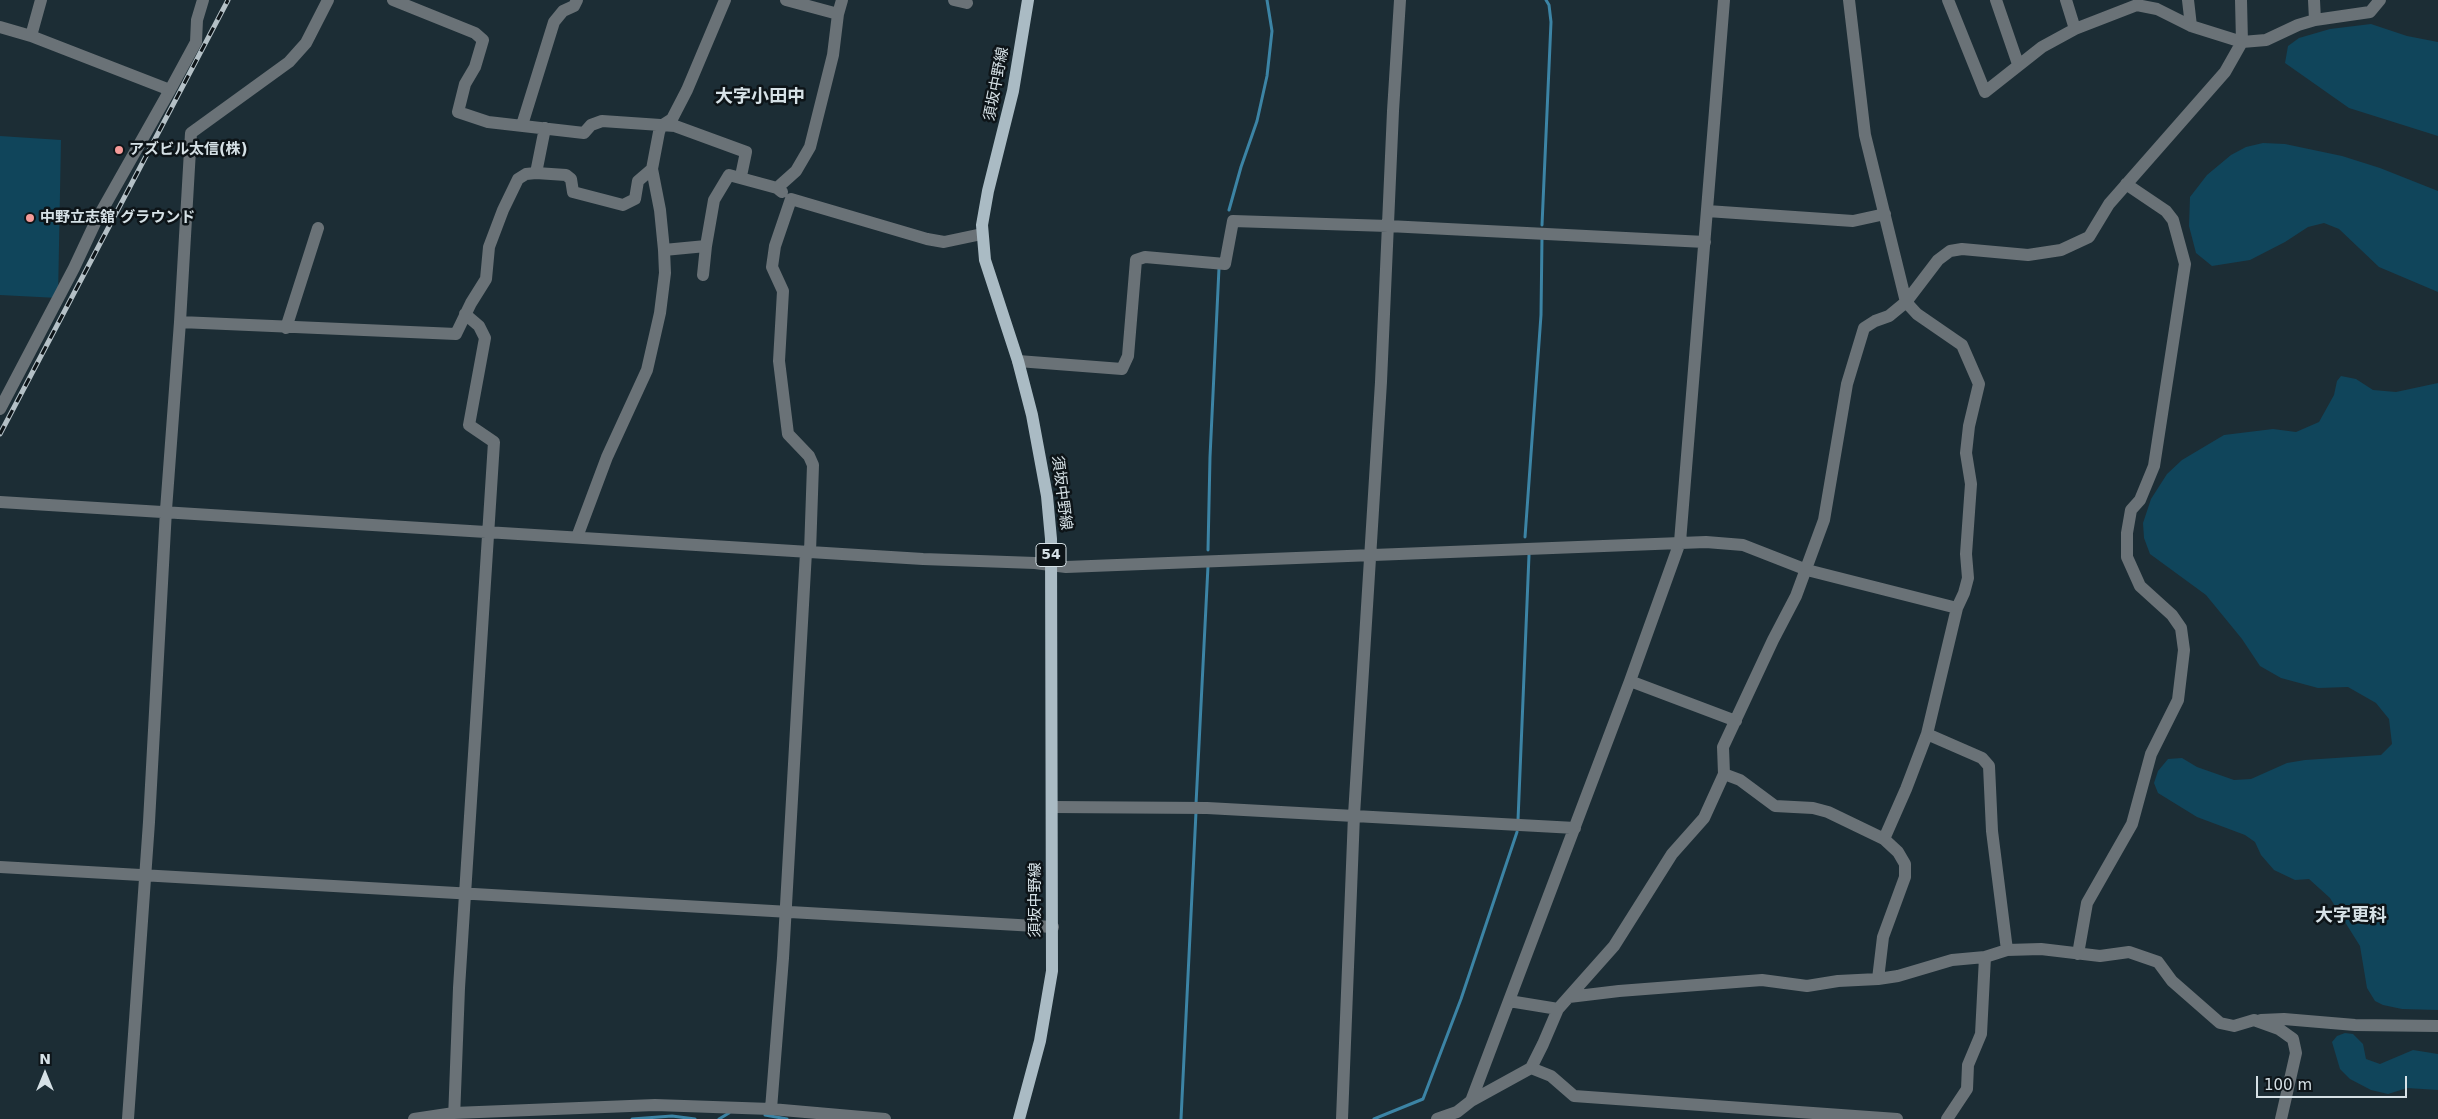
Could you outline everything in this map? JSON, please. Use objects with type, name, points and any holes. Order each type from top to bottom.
[{"type":"main road","name":"須坂中野線","points":[[1019,1119],[1040,1041],[1050,994],[1053,927],[1050,524],[1044,475],[1032,415],[1018,361],[988,270],[982,234],[984,206],[1011,99],[1028,0]]},
{"type":"street","points":[[31,36],[41,0]]},
{"type":"street","points":[[0,409],[74,268],[96,221],[196,42],[197,20],[203,0]]},
{"type":"street","points":[[128,1119],[191,133],[289,62],[306,43],[328,0]]},
{"type":"street","points":[[393,0],[475,33],[483,40],[476,67],[465,84],[458,112],[488,122],[584,133],[591,125],[602,121],[675,126],[746,152],[741,176]]},
{"type":"street","points":[[522,125],[554,22],[563,11],[574,6],[578,0]]},
{"type":"street","points":[[577,537],[607,457],[647,370],[660,313],[665,273],[664,250],[660,210],[652,170],[661,126],[672,119],[687,90],[726,0]]},
{"type":"street","points":[[786,0],[798,5],[838,14]]},
{"type":"street","points":[[777,188],[796,171],[810,147],[833,55],[838,14],[842,0]]},
{"type":"street","points":[[1342,1119],[1354,815],[1381,382],[1400,0]]},
{"type":"street","points":[[1436,1119],[1459,1115],[1471,1101],[1630,681],[1680,542],[1724,0]]},
{"type":"street","points":[[1848,0],[1865,135],[1906,302],[1917,314],[1962,345],[1979,384],[1969,426],[1966,453],[1971,484],[1966,554],[1968,578],[1964,593],[1956,608],[1927,734],[1884,839]]},
{"type":"street","points":[[1948,0],[1984,92],[2042,47],[2075,29],[2137,2],[2157,9],[2191,26],[2242,42],[2266,40],[2298,25],[2315,20],[2370,12],[2380,0]]},
{"type":"street","points":[[1996,0],[2018,64]]},
{"type":"street","points":[[2066,0],[2075,29]]},
{"type":"street","points":[[2188,0],[2191,26]]},
{"type":"street","points":[[1471,1101],[1530,1068],[1544,1044],[1558,1009],[1614,946],[1672,854],[1704,818],[1724,774],[1723,747],[1808,570],[1824,520],[1847,384],[1864,328],[1875,321],[1889,316],[1906,302],[1938,260],[1950,251],[1962,249],[2028,255],[2061,250],[2089,236],[2108,204],[2225,72],[2242,42],[2241,0]]},
{"type":"street","points":[[2314,0],[2315,20]]},
{"type":"street","points":[[0,27],[31,36],[170,90]]},
{"type":"street","points":[[536,173],[545,128]]},
{"type":"street","points":[[180,322],[456,334],[486,279],[489,247],[503,210],[518,179],[526,174],[536,173],[566,175],[571,179],[573,192],[623,205],[635,199],[638,181],[652,170]]},
{"type":"street","points":[[704,275],[706,246],[714,200],[730,175],[741,176],[777,188],[791,199],[927,239],[944,242],[982,234]]},
{"type":"street","points":[[2078,954],[2087,903],[2132,824],[2151,754],[2178,700],[2184,650],[2181,628],[2172,615],[2140,586],[2127,558],[2127,541],[2131,510],[2140,500],[2154,466],[2185,264],[2173,220],[2166,211],[2126,184]]},
{"type":"street","points":[[771,1109],[813,465],[809,456],[788,434],[779,361],[783,292],[772,267],[776,246],[791,199]]},
{"type":"street","points":[[1707,211],[1853,221],[1885,214]]},
{"type":"street","points":[[1018,361],[1122,369],[1128,356],[1136,260],[1145,257],[1225,264],[1233,221],[1388,226],[1705,242]]},
{"type":"street","points":[[286,328],[318,228]]},
{"type":"street","points":[[664,250],[706,246]]},
{"type":"street","points":[[454,1116],[465,893],[494,442],[469,425],[485,338],[479,326],[466,314]]},
{"type":"street","points":[[0,502],[166,510],[808,552],[1076,567],[1680,542],[1743,545],[1808,570],[1956,608]]},
{"type":"street","points":[[1630,681],[1736,721]]},
{"type":"street","points":[[1927,734],[1982,758],[1989,766],[1992,831],[2007,950]]},
{"type":"street","points":[[1724,774],[1740,780],[1775,806],[1814,808],[1828,812],[1884,839],[1898,852],[1905,864],[1905,870],[1902,889],[1882,936],[1878,979]]},
{"type":"street","points":[[1052,807],[1207,808],[1575,828]]},
{"type":"street","points":[[0,867],[1053,927]]},
{"type":"street","points":[[1569,997],[1619,991],[1762,980],[1807,986],[1838,981],[1878,979],[1898,976],[1952,960],[1986,957],[2007,950],[2041,949],[2100,956],[2129,952],[2145,956],[2158,962],[2172,981],[2220,1023],[2234,1026],[2254,1020],[2284,1019],[2355,1025],[2438,1026]]},
{"type":"street","points":[[1947,1119],[1966,1089],[1968,1065],[1981,1034],[1986,957]]},
{"type":"street","points":[[1509,1001],[1558,1009]]},
{"type":"street","points":[[2254,1020],[2279,1029],[2293,1039],[2296,1053],[2281,1119]]},
{"type":"street","points":[[1530,1068],[1551,1076],[1574,1096],[1898,1119]]},
{"type":"street","points":[[414,1119],[654,1105],[771,1109],[885,1119]]},
{"type":"shaded area","points":[[2371,24],[2407,36],[2438,42],[2438,136],[2349,108],[2285,63],[2288,46],[2299,38],[2330,29]]},
{"type":"shaded area","name":"中野立志舘 グラウンド","points":[[0,136],[61,140],[58,298],[0,295]]},
{"type":"shaded area","points":[[2263,143],[2285,144],[2342,156],[2380,168],[2438,191],[2438,292],[2379,267],[2339,229],[2324,223],[2308,227],[2285,242],[2250,260],[2212,266],[2196,253],[2189,226],[2190,197],[2207,175],[2231,155],[2246,147]]},
{"type":"shaded area","points":[[2341,376],[2356,379],[2373,390],[2396,392],[2438,383],[2438,1010],[2402,1009],[2383,1005],[2375,1001],[2367,988],[2360,946],[2330,898],[2309,879],[2295,880],[2274,870],[2261,855],[2255,842],[2245,835],[2197,817],[2158,793],[2154,783],[2158,771],[2168,759],[2182,758],[2197,767],[2234,780],[2251,779],[2287,763],[2381,755],[2392,744],[2389,719],[2376,703],[2348,687],[2318,688],[2281,678],[2260,666],[2242,639],[2206,595],[2150,554],[2144,538],[2143,523],[2151,499],[2167,474],[2182,460],[2224,435],[2273,429],[2296,432],[2319,422],[2334,395],[2337,381]]},
{"type":"shaded area","points":[[2345,1033],[2353,1034],[2363,1044],[2366,1059],[2380,1064],[2413,1050],[2438,1054],[2438,1090],[2407,1088],[2388,1094],[2371,1090],[2350,1079],[2340,1069],[2332,1042],[2337,1036]]},
{"type":"waterway","points":[[1229,210],[1257,121],[1267,76],[1272,31],[1267,0]]},
{"type":"waterway","points":[[1542,225],[1551,22],[1549,5],[1546,0]]},
{"type":"waterway","points":[[1525,537],[1541,315],[1542,237]]},
{"type":"waterway","points":[[1208,550],[1210,457],[1219,268]]},
{"type":"waterway","points":[[1518,820],[1529,555]]},
{"type":"waterway","points":[[1196,804],[1208,566]]},
{"type":"waterway","points":[[1181,1119],[1196,812]]},
{"type":"waterway","points":[[1374,1119],[1423,1099],[1461,999],[1517,832]]},
{"type":"waterway","points":[[719,1119],[729,1113]]},
{"type":"waterway","points":[[765,1115],[787,1119]]},
{"type":"waterway","points":[[632,1119],[672,1116],[695,1119]]},
{"type":"railway","points":[[0,434],[228,0]]},
{"type":"place","name":"アズビル太信(株)","points":[[119,150]]},
{"type":"place","name":"中野立志舘 グラウンド","points":[[30,218]]},
{"type":"district","name":"大字小田中","points":[[760,97]]},
{"type":"district","name":"大字更科","points":[[2351,916]]}]
